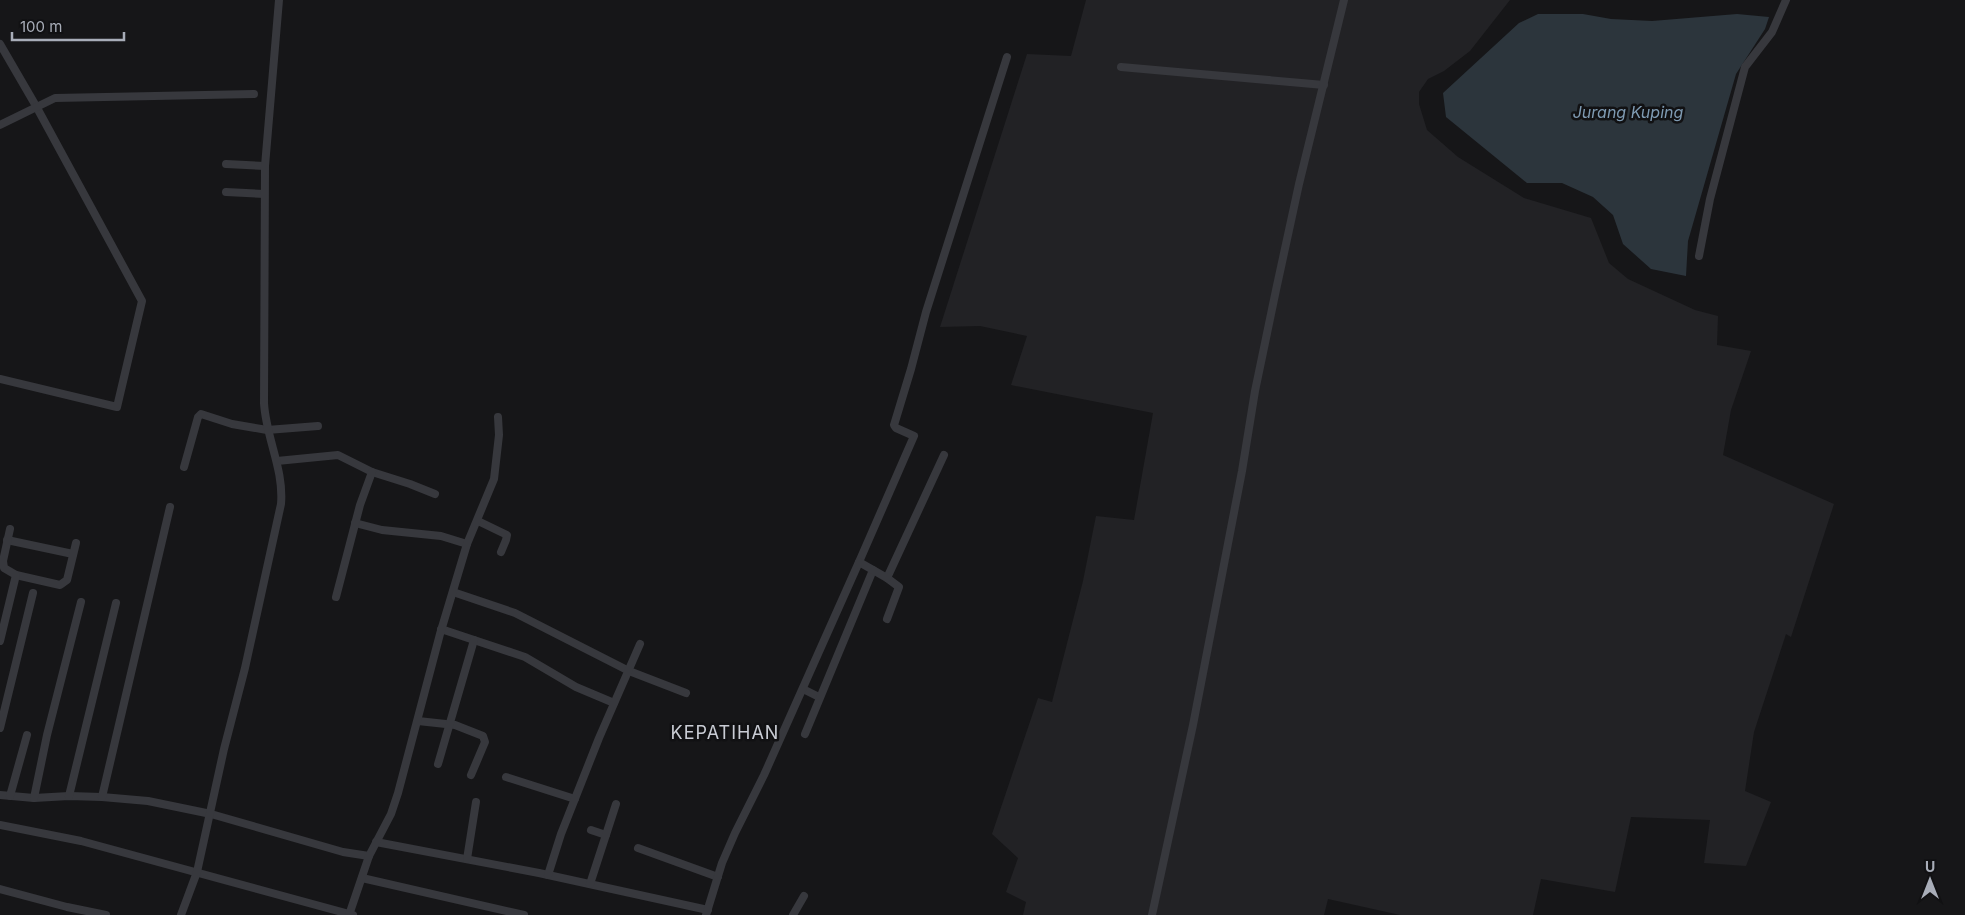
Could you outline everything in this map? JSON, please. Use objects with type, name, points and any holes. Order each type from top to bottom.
[{"type":"street","points":[[181,915],[198,872],[224,749],[245,668],[281,504],[281,482],[277,461],[267,430],[264,402],[265,166],[279,0]]},
{"type":"street","points":[[1152,915],[1196,708],[1265,345],[1299,184],[1344,0]]},
{"type":"street","points":[[1699,256],[1710,199],[1745,67],[1772,32],[1786,0]]},
{"type":"street","points":[[0,44],[36,106],[142,301],[117,406],[0,379]]},
{"type":"street","points":[[376,842],[548,875],[707,912],[735,833],[803,689],[914,436],[896,428],[894,425],[926,312],[1006,57]]},
{"type":"street","points":[[1121,67],[1324,85]]},
{"type":"street","points":[[0,125],[56,98],[254,94]]},
{"type":"street","points":[[226,164],[265,166]]},
{"type":"street","points":[[226,192],[264,194]]},
{"type":"street","points":[[184,467],[199,415],[205,414],[232,424],[267,430],[318,426]]},
{"type":"street","points":[[0,825],[81,841],[350,915],[369,856],[391,814],[398,793],[441,629],[467,544],[478,521],[496,470],[499,435],[498,417]]},
{"type":"street","points":[[277,461],[338,455],[372,472],[435,494]]},
{"type":"street","points":[[887,578],[944,455]]},
{"type":"street","points":[[336,597],[360,505],[372,472]]},
{"type":"street","points":[[102,797],[170,507]]},
{"type":"street","points":[[478,521],[506,535],[501,552]]},
{"type":"street","points":[[355,524],[382,530],[441,536],[467,544]]},
{"type":"street","points":[[10,529],[2,562],[4,568],[16,575],[60,585],[67,580],[76,543]]},
{"type":"street","points":[[7,540],[73,554]]},
{"type":"street","points":[[859,562],[899,587],[887,619]]},
{"type":"street","points":[[805,734],[872,570]]},
{"type":"street","points":[[0,641],[16,575]]},
{"type":"street","points":[[453,592],[532,620],[629,671],[686,693]]},
{"type":"street","points":[[0,728],[33,593]]},
{"type":"street","points":[[34,798],[47,735],[80,602]]},
{"type":"street","points":[[68,796],[116,603]]},
{"type":"street","points":[[441,629],[526,657],[576,687],[614,703]]},
{"type":"street","points":[[438,764],[474,640]]},
{"type":"street","points":[[548,875],[574,799],[640,644]]},
{"type":"street","points":[[803,689],[819,697]]},
{"type":"street","points":[[418,721],[461,727],[481,734],[485,738],[471,775]]},
{"type":"street","points":[[10,796],[27,734]]},
{"type":"street","points":[[506,777],[574,799]]},
{"type":"street","points":[[0,795],[34,798],[102,797],[148,801],[211,814],[343,852],[369,856]]},
{"type":"street","points":[[467,859],[476,802]]},
{"type":"street","points":[[590,884],[616,804]]},
{"type":"street","points":[[591,830],[606,835]]},
{"type":"street","points":[[638,848],[718,877]]},
{"type":"street","points":[[362,878],[524,915]]},
{"type":"street","points":[[0,888],[67,907],[106,915]]},
{"type":"street","points":[[793,915],[804,896]]},
{"type":"shaded area","points":[[1086,0],[1510,0],[1470,51],[1444,71],[1428,79],[1419,92],[1419,104],[1427,130],[1458,157],[1524,198],[1591,218],[1609,263],[1628,279],[1695,310],[1718,316],[1717,345],[1751,351],[1731,410],[1723,455],[1834,504],[1791,637],[1786,634],[1754,732],[1745,791],[1771,802],[1746,866],[1704,863],[1710,820],[1631,817],[1615,892],[1541,879],[1533,915],[1400,915],[1328,899],[1324,915],[1023,915],[1026,902],[1006,892],[1018,858],[992,834],[1038,698],[1052,702],[1083,581],[1096,516],[1134,520],[1153,413],[1011,385],[1027,336],[980,326],[940,327],[1027,54],[1071,56]]},
{"type":"water","name":"Jurang Kuping","points":[[1538,14],[1583,14],[1611,19],[1652,21],[1737,14],[1769,17],[1765,29],[1736,74],[1688,241],[1686,276],[1651,269],[1623,244],[1613,215],[1593,197],[1562,183],[1527,183],[1446,117],[1443,93],[1519,23]]},
{"type":"district","name":"KEPATIHAN","points":[[725,733]]}]
